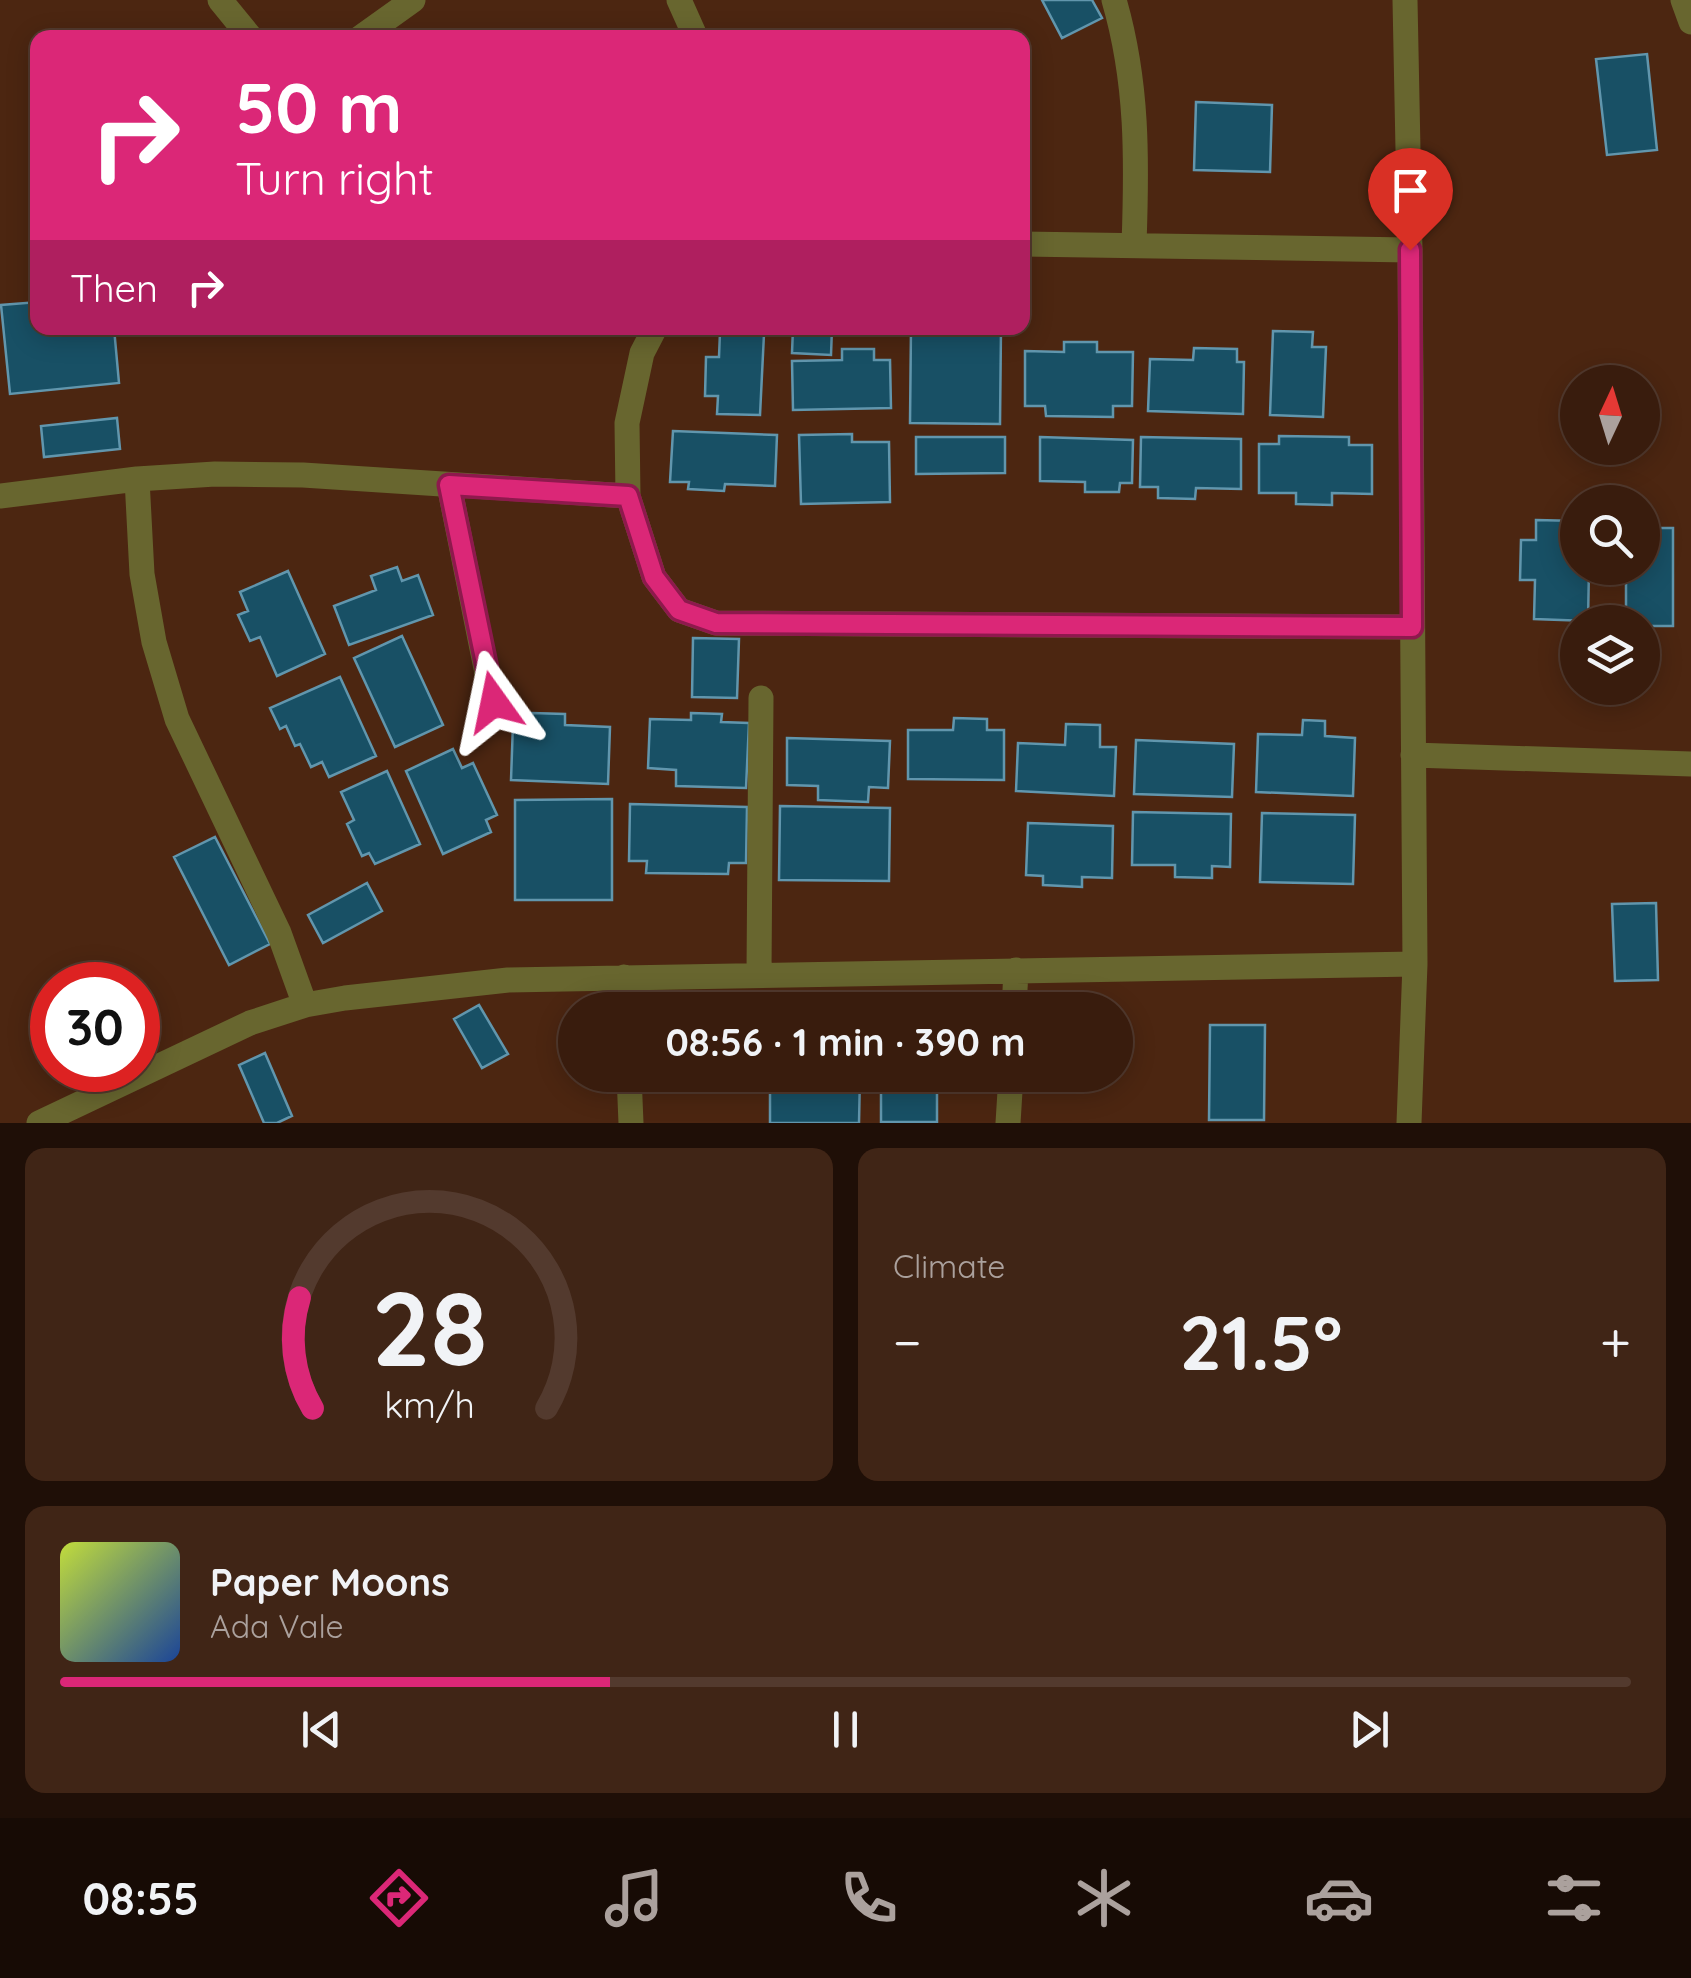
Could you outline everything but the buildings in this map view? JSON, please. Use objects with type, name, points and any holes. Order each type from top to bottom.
[{"type":"street","points":[[220,0],[244,30]]},
{"type":"street","points":[[371,30],[412,0]]},
{"type":"street","points":[[679,0],[692,30]]},
{"type":"street","points":[[1114,0],[1127,42],[1137,147],[1134,245]]},
{"type":"street","points":[[1406,0],[1415,964],[1409,1123]]},
{"type":"street","points":[[1683,0],[1691,22]]},
{"type":"street","points":[[1030,244],[1410,250]]},
{"type":"street","points":[[651,335],[642,353],[627,423],[628,496],[654,577],[679,610],[716,623],[1412,627]]},
{"type":"street","points":[[0,496],[215,474],[303,475],[628,496]]},
{"type":"street","points":[[137,479],[142,574],[154,642],[177,719],[279,933],[305,1005]]},
{"type":"street","points":[[449,485],[494,702]]},
{"type":"street","points":[[758,974],[761,698]]},
{"type":"street","points":[[1414,756],[1691,764]]},
{"type":"street","points":[[39,1123],[250,1022],[305,1005],[508,980],[1415,964]]},
{"type":"street","points":[[1015,992],[1016,970]]},
{"type":"street","points":[[624,977],[625,992]]},
{"type":"street","points":[[630,1092],[631,1123]]},
{"type":"street","points":[[1008,1123],[1010,1092]]},
{"type":"route","points":[[494,702],[449,485],[628,496],[654,577],[679,610],[716,623],[1412,627],[1410,250]]}]
